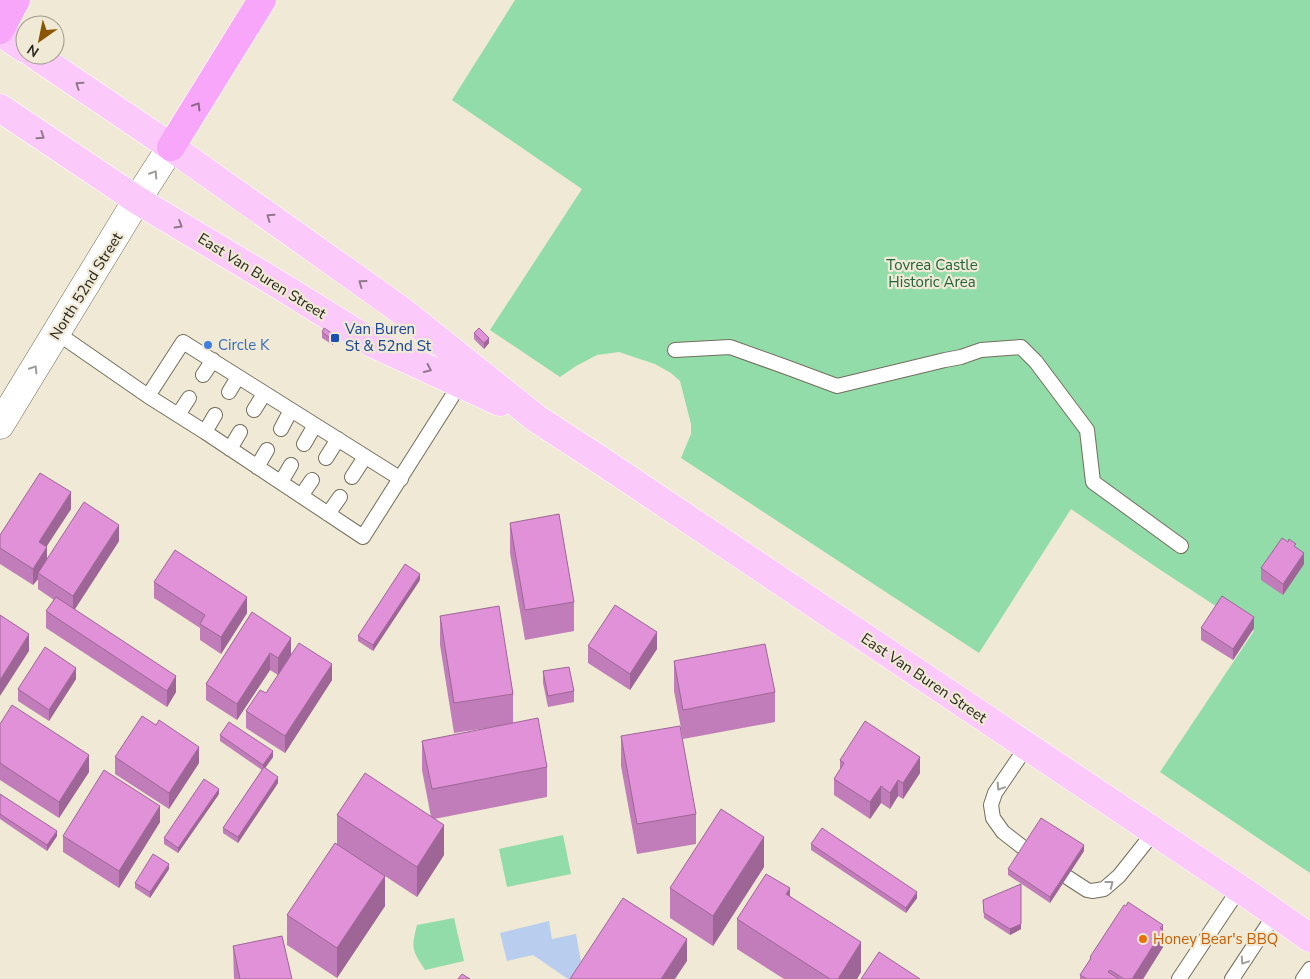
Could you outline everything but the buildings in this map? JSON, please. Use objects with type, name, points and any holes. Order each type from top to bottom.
[{"type":"highway","points":[[0,31],[16,0]]},
{"type":"highway","points":[[171,147],[262,0]]},
{"type":"main road","points":[[0,31],[15,41]]},
{"type":"main road","name":"East Van Buren Street","points":[[50,65],[171,147],[402,311],[537,419],[1239,888],[1310,938]]},
{"type":"main road","name":"East Van Buren Street","points":[[0,108],[137,200],[374,344],[537,419]]},
{"type":"main road","name":"North 52nd Street","points":[[0,425],[171,147]]},
{"type":"lane","points":[[57,333],[148,396],[363,537],[460,384]]},
{"type":"lane","points":[[148,396],[183,342],[401,479]]},
{"type":"lane","points":[[675,350],[730,347],[837,386],[961,357],[981,350],[1021,347],[1036,362],[1088,430],[1093,482],[1181,546]]},
{"type":"lane","points":[[204,375],[213,360]]},
{"type":"lane","points":[[228,392],[238,377]]},
{"type":"lane","points":[[254,410],[264,394]]},
{"type":"lane","points":[[178,415],[189,398]]},
{"type":"lane","points":[[281,428],[291,410]]},
{"type":"lane","points":[[205,432],[215,415]]},
{"type":"lane","points":[[304,444],[315,425]]},
{"type":"lane","points":[[230,449],[240,432]]},
{"type":"lane","points":[[326,458],[338,439]]},
{"type":"lane","points":[[257,467],[267,450]]},
{"type":"lane","points":[[352,477],[365,457]]},
{"type":"lane","points":[[281,482],[291,465]]},
{"type":"lane","points":[[301,496],[312,480]]},
{"type":"lane","points":[[328,514],[340,497]]},
{"type":"lane","points":[[1025,849],[1003,832],[993,818],[991,805],[995,793],[1027,746]]},
{"type":"lane","points":[[1067,877],[1087,890],[1104,889],[1119,876],[1154,832]]},
{"type":"lane","points":[[1179,979],[1239,888]]},
{"type":"lane","points":[[1232,979],[1275,914]]},
{"type":"lane","points":[[1304,979],[1310,969]]},
{"type":"green space","name":"Tovrea Castle Historic Area","points":[[515,0],[1310,0],[1310,873],[1160,772],[1254,631],[1071,509],[979,653],[681,458],[691,434],[691,424],[680,381],[671,373],[655,364],[619,352],[597,355],[560,377],[490,330],[582,189],[452,100]]},
{"type":"green space","points":[[563,835],[571,874],[507,887],[499,849]]},
{"type":"green space","points":[[454,918],[464,961],[425,970],[417,958],[413,945],[417,925]]},
{"type":"water","points":[[549,921],[552,939],[576,934],[581,961],[570,979],[533,955],[507,961],[500,933]]},
{"type":"place","name":"Van Buren St & 52nd St","points":[[335,338]]},
{"type":"place","name":"Circle K","points":[[208,345]]},
{"type":"place","name":"Honey Bear's BBQ","points":[[1143,939]]}]
